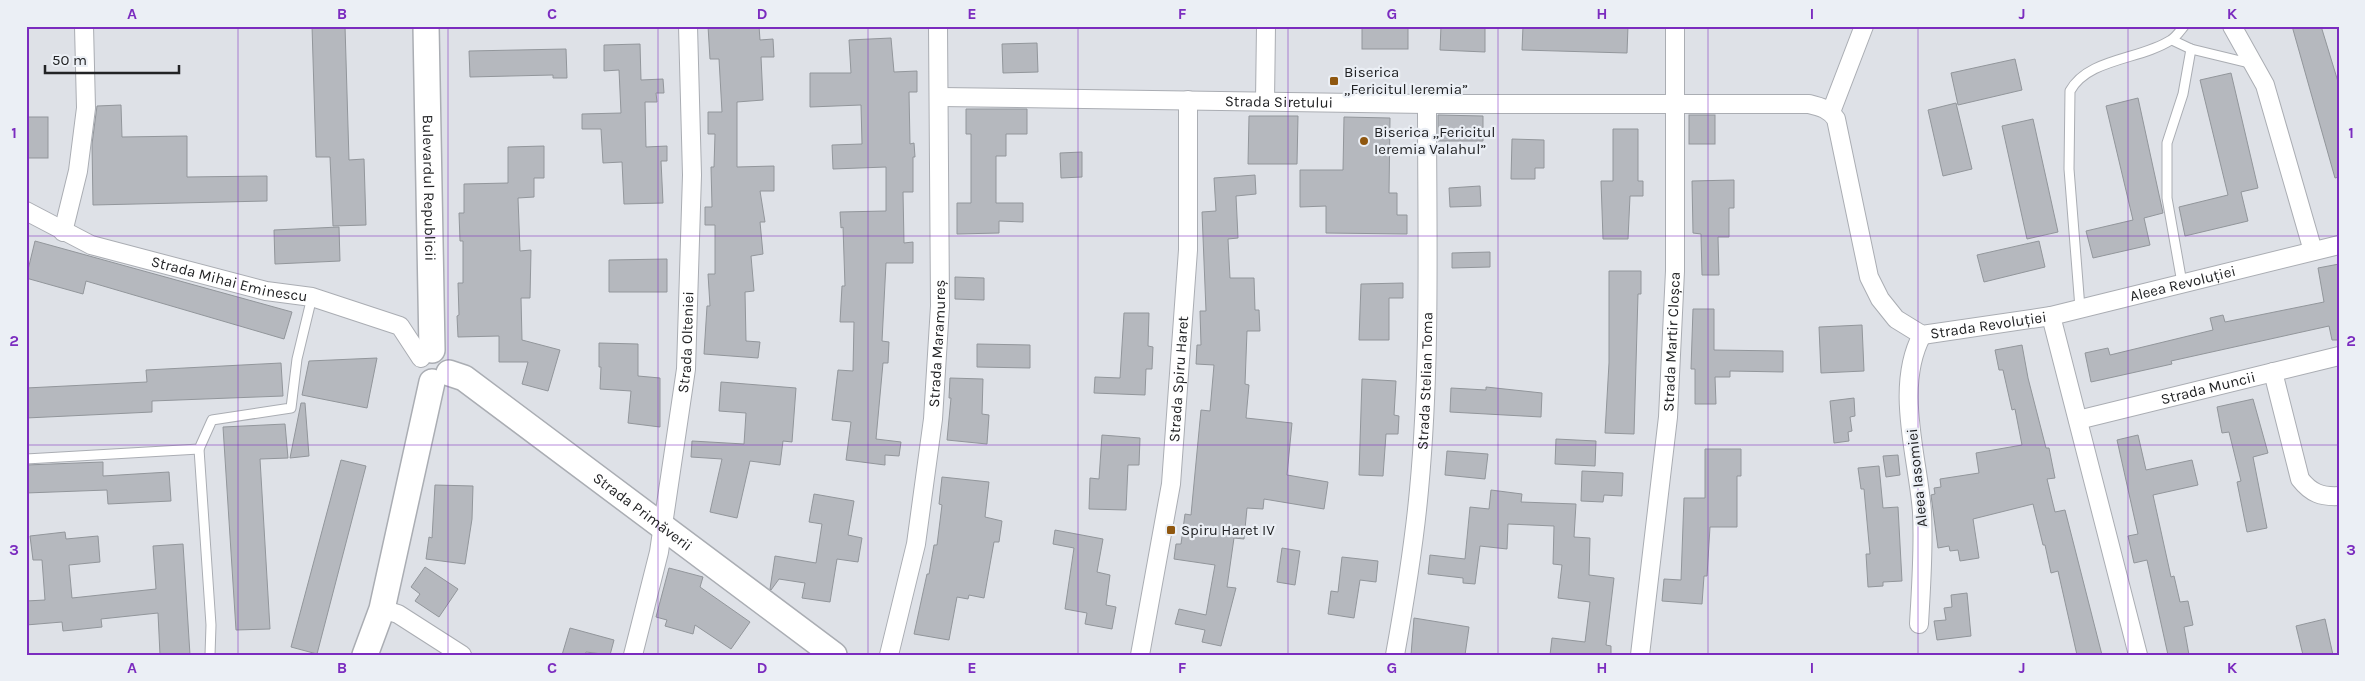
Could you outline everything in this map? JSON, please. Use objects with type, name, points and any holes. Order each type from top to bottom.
[{"type":"main road","name":"Bulevardul Republicii","points":[[426,26],[427,354]]},
{"type":"main road","points":[[365,655],[382,609],[441,377],[451,363],[446,354],[427,354]]},
{"type":"main road","name":"Strada Primăverii","points":[[441,377],[464,378],[834,655]]},
{"type":"street","points":[[63,232],[78,171],[86,108],[84,26]]},
{"type":"street","name":"Strada Olteniei","points":[[633,655],[659,552],[686,369],[692,175],[688,26]]},
{"type":"street","name":"Strada Maramureș","points":[[889,655],[916,544],[933,419],[940,306],[938,26]]},
{"type":"street","points":[[1265,101],[1266,26]]},
{"type":"street","name":"Strada Martir Cloșca","points":[[1640,655],[1668,417],[1675,271],[1677,105],[1675,26]]},
{"type":"street","points":[[1677,105],[1809,104],[1831,112],[1864,26]]},
{"type":"street","points":[[2232,26],[2265,85],[2313,251]]},
{"type":"street","name":"Strada Siretului","points":[[940,97],[1427,104],[1677,105]]},
{"type":"street","name":"Strada Spiru Haret","points":[[1140,655],[1172,474],[1188,250],[1188,100]]},
{"type":"street","name":"Strada Stelian Toma","points":[[1395,655],[1407,587],[1420,470],[1426,368],[1427,104]]},
{"type":"street","name":"Strada Revoluției","points":[[1831,112],[1836,119],[1840,133],[1870,277],[1880,299],[1896,319],[1922,335],[2051,316],[2138,655]]},
{"type":"street","name":"Strada Mihai Eminescu","points":[[26,212],[92,245],[266,291],[312,297],[400,326],[427,354]]},
{"type":"street","name":"Aleea Revoluției","points":[[2051,316],[2339,245]]},
{"type":"street","name":"Aleea Iasomiei","points":[[1919,624],[1923,540],[1922,510],[1912,442],[1910,392],[1911,367],[1915,347],[1922,335]]},
{"type":"street","name":"Strada Muncii","points":[[2078,420],[2339,356]]},
{"type":"street","points":[[2273,372],[2300,479],[2307,488],[2316,494],[2339,496]]},
{"type":"street","points":[[382,609],[398,614],[462,655]]},
{"type":"lane","points":[[2080,308],[2069,169],[2070,91],[2076,80],[2087,71],[2153,49],[2172,40],[2184,26]]},
{"type":"lane","points":[[2172,40],[2191,48],[2253,64]]},
{"type":"lane","points":[[2182,283],[2167,198],[2167,144],[2183,94],[2191,48]]},
{"type":"lane","points":[[210,655],[211,625],[199,449],[212,420],[291,408],[296,359],[312,297]]},
{"type":"lane","points":[[26,459],[199,449]]},
{"type":"building","points":[[312,26],[345,26],[349,160],[364,159],[366,225],[333,226],[330,157],[316,157]]},
{"type":"building","points":[[708,26],[759,26],[760,40],[773,39],[774,57],[761,57],[763,100],[737,102],[737,167],[774,166],[774,191],[760,191],[765,222],[760,222],[763,254],[751,256],[754,291],[745,292],[746,341],[760,342],[758,358],[704,354],[707,306],[710,306],[708,274],[715,274],[715,225],[705,225],[705,207],[712,207],[711,167],[714,167],[715,134],[708,134],[708,112],[722,112],[719,59],[710,59]]},
{"type":"building","points":[[1362,26],[1408,26],[1408,49],[1362,49]]},
{"type":"building","points":[[1441,26],[1485,26],[1485,52],[1440,50]]},
{"type":"building","points":[[1523,26],[1628,26],[1627,53],[1522,50]]},
{"type":"building","points":[[2292,26],[2321,26],[2339,85],[2339,177],[2335,178]]},
{"type":"building","points":[[891,38],[894,72],[917,71],[917,92],[909,92],[910,144],[914,143],[915,157],[913,157],[913,192],[903,192],[904,243],[913,242],[913,263],[886,263],[882,341],[889,342],[888,363],[883,363],[876,439],[901,442],[899,456],[885,455],[885,465],[846,460],[851,422],[832,420],[838,370],[853,371],[854,322],[840,322],[842,286],[845,286],[843,227],[841,228],[840,212],[886,211],[886,167],[833,169],[832,145],[862,144],[861,105],[810,107],[810,73],[851,73],[849,40]]},
{"type":"building","points":[[1037,43],[1038,72],[1003,73],[1002,44]]},
{"type":"building","points":[[640,44],[641,80],[663,79],[664,93],[656,93],[657,102],[645,102],[646,147],[667,146],[667,161],[661,161],[663,203],[624,204],[622,162],[603,163],[601,129],[582,129],[582,114],[621,113],[619,70],[604,71],[604,45]]},
{"type":"building","points":[[566,49],[567,78],[553,78],[553,75],[470,77],[469,51]]},
{"type":"building","points":[[2015,59],[2022,90],[1958,105],[1951,73]]},
{"type":"building","points":[[2231,73],[2258,188],[2241,192],[2248,221],[2185,236],[2179,207],[2228,195],[2200,80]]},
{"type":"building","points":[[2138,98],[2163,213],[2144,218],[2150,245],[2093,258],[2086,231],[2133,220],[2106,106]]},
{"type":"building","points":[[1956,103],[1972,169],[1943,176],[1928,110]]},
{"type":"building","points":[[121,105],[122,137],[187,136],[187,177],[267,176],[267,201],[93,205],[92,144],[97,106]]},
{"type":"building","points":[[966,109],[1027,109],[1027,134],[1006,134],[1006,156],[996,156],[996,203],[1023,203],[1023,222],[999,221],[999,233],[957,234],[957,203],[971,203],[971,134],[966,134]]},
{"type":"building","points":[[1438,115],[1483,116],[1483,141],[1438,141]]},
{"type":"building","points":[[1689,115],[1715,115],[1715,144],[1689,144]]},
{"type":"building","points":[[1249,116],[1298,116],[1297,164],[1248,164]]},
{"type":"building","points":[[26,117],[48,117],[48,158],[26,158]]},
{"type":"building","points":[[1344,117],[1390,118],[1389,193],[1397,193],[1397,215],[1407,215],[1407,234],[1326,233],[1326,206],[1300,207],[1300,170],[1343,170]]},
{"type":"building","points":[[2033,119],[2058,232],[2027,239],[2002,126]]},
{"type":"building","points":[[1613,129],[1638,129],[1638,181],[1643,181],[1643,196],[1630,196],[1628,239],[1603,239],[1601,181],[1613,181]]},
{"type":"building","points":[[1512,139],[1544,140],[1544,168],[1535,168],[1535,179],[1511,179]]},
{"type":"building","points":[[544,146],[544,178],[534,178],[534,197],[518,198],[520,251],[531,250],[530,298],[521,298],[522,340],[560,350],[548,391],[522,384],[528,362],[499,362],[499,336],[458,337],[457,316],[459,315],[458,283],[463,283],[463,241],[460,241],[459,213],[464,213],[464,184],[508,183],[508,147]]},
{"type":"building","points":[[1082,152],[1082,177],[1061,178],[1060,153]]},
{"type":"building","points":[[1255,175],[1256,194],[1236,196],[1238,238],[1228,239],[1230,278],[1254,278],[1255,310],[1259,310],[1260,331],[1247,331],[1245,384],[1249,385],[1246,418],[1292,423],[1287,475],[1328,482],[1324,509],[1264,499],[1263,509],[1247,508],[1244,539],[1234,538],[1227,587],[1236,588],[1221,646],[1202,642],[1205,630],[1175,624],[1179,609],[1206,615],[1215,565],[1174,559],[1176,544],[1181,544],[1185,514],[1191,515],[1201,410],[1210,411],[1214,365],[1196,364],[1197,345],[1201,345],[1200,311],[1206,311],[1202,212],[1216,211],[1214,178]]},
{"type":"building","points":[[1734,180],[1734,208],[1729,208],[1729,237],[1718,237],[1719,275],[1702,275],[1701,234],[1693,233],[1692,181]]},
{"type":"building","points":[[1480,186],[1481,206],[1450,207],[1449,188]]},
{"type":"building","points":[[339,227],[340,261],[275,264],[274,230]]},
{"type":"building","points":[[35,241],[292,312],[284,339],[86,281],[83,294],[26,278]]},
{"type":"building","points":[[2039,241],[2045,267],[1984,282],[1977,255]]},
{"type":"building","points":[[1490,252],[1490,267],[1452,268],[1452,253]]},
{"type":"building","points":[[667,259],[667,292],[609,292],[609,260]]},
{"type":"building","points":[[2339,264],[2339,340],[2332,340],[2329,326],[2171,361],[2172,364],[2091,382],[2085,353],[2108,348],[2110,355],[2213,330],[2210,318],[2223,315],[2225,322],[2324,302],[2318,268]]},
{"type":"building","points":[[1609,271],[1641,271],[1641,294],[1638,294],[1634,434],[1605,433],[1609,363]]},
{"type":"building","points":[[955,277],[984,278],[984,300],[955,299]]},
{"type":"building","points":[[1403,283],[1403,298],[1389,298],[1389,340],[1359,340],[1361,284]]},
{"type":"building","points":[[1693,309],[1714,309],[1714,350],[1783,351],[1783,372],[1730,371],[1730,377],[1715,377],[1716,404],[1695,404],[1695,369],[1691,369]]},
{"type":"building","points":[[1124,313],[1149,313],[1148,346],[1153,347],[1152,369],[1146,369],[1145,395],[1094,393],[1095,377],[1120,378]]},
{"type":"building","points":[[1862,325],[1864,371],[1821,373],[1819,327]]},
{"type":"building","points":[[599,343],[638,344],[638,376],[660,378],[660,427],[628,423],[631,391],[600,389]]},
{"type":"building","points":[[977,344],[1030,345],[1030,368],[977,367]]},
{"type":"building","points":[[2022,345],[2028,378],[2046,448],[2049,448],[2055,478],[2047,479],[2055,512],[2065,510],[2102,655],[2077,655],[2058,571],[2051,573],[2033,504],[1973,519],[1979,558],[1960,561],[1958,550],[1950,551],[1949,546],[1938,548],[1931,495],[1935,494],[1934,488],[1941,487],[1940,479],[1979,473],[1976,453],[2022,445],[2015,409],[2012,410],[2003,370],[1999,370],[1995,350]]},
{"type":"building","points":[[377,358],[367,408],[302,395],[309,361]]},
{"type":"building","points":[[281,363],[283,396],[152,401],[152,412],[26,418],[26,388],[147,382],[146,370]]},
{"type":"building","points":[[950,378],[983,379],[982,414],[989,415],[987,444],[947,440],[951,398],[949,398]]},
{"type":"building","points":[[1362,379],[1396,381],[1394,415],[1399,416],[1398,434],[1386,434],[1383,476],[1359,475]]},
{"type":"building","points":[[721,382],[796,388],[792,442],[783,441],[780,465],[750,461],[737,518],[710,512],[722,459],[691,457],[692,441],[744,444],[746,413],[719,411]]},
{"type":"building","points":[[1486,387],[1542,393],[1541,417],[1450,412],[1451,388],[1486,390]]},
{"type":"building","points":[[1854,398],[1855,416],[1850,417],[1852,431],[1848,432],[1849,441],[1834,443],[1830,401]]},
{"type":"building","points":[[2253,399],[2268,453],[2253,457],[2267,528],[2247,532],[2237,482],[2241,481],[2229,432],[2222,433],[2217,407]]},
{"type":"building","points":[[301,403],[305,403],[309,456],[290,458]]},
{"type":"building","points":[[285,424],[288,458],[260,459],[270,629],[236,630],[223,427]]},
{"type":"building","points":[[1102,435],[1140,438],[1139,465],[1128,465],[1126,510],[1089,509],[1090,478],[1099,479]]},
{"type":"building","points":[[2138,435],[2146,470],[2192,460],[2198,485],[2153,495],[2171,577],[2174,576],[2180,602],[2188,601],[2193,625],[2184,627],[2189,655],[2168,655],[2147,560],[2134,563],[2128,536],[2138,534],[2117,440]]},
{"type":"building","points":[[1556,439],[1596,441],[1595,466],[1555,464]]},
{"type":"building","points":[[1705,449],[1741,449],[1741,476],[1737,476],[1737,527],[1710,527],[1707,576],[1704,576],[1702,604],[1662,601],[1664,579],[1681,580],[1684,498],[1705,498]]},
{"type":"building","points":[[1447,451],[1488,454],[1485,479],[1445,475]]},
{"type":"building","points":[[1898,455],[1900,475],[1886,477],[1883,456]]},
{"type":"building","points":[[341,460],[366,466],[317,654],[291,647]]},
{"type":"building","points":[[103,462],[103,476],[169,472],[171,501],[108,504],[107,490],[26,493],[26,465]]},
{"type":"building","points":[[1879,466],[1883,508],[1898,507],[1902,581],[1883,582],[1883,586],[1868,587],[1866,554],[1870,554],[1864,489],[1861,489],[1858,468]]},
{"type":"building","points":[[1582,471],[1623,473],[1622,496],[1604,495],[1603,502],[1581,501]]},
{"type":"building","points":[[942,477],[989,482],[985,517],[1002,521],[999,542],[994,542],[984,598],[969,595],[968,599],[957,597],[949,640],[914,634],[934,545],[937,545],[942,505],[939,504]]},
{"type":"building","points":[[435,485],[473,486],[472,519],[465,564],[426,559],[429,537],[432,538]]},
{"type":"building","points":[[1491,490],[1522,494],[1521,502],[1576,504],[1574,537],[1590,538],[1589,575],[1614,578],[1606,645],[1611,646],[1611,655],[1550,655],[1552,638],[1585,642],[1590,602],[1558,598],[1562,565],[1553,564],[1554,526],[1508,524],[1507,549],[1480,546],[1475,584],[1463,583],[1463,578],[1428,574],[1430,555],[1465,559],[1470,507],[1489,509]]},
{"type":"building","points":[[814,494],[854,501],[848,535],[862,538],[858,562],[837,559],[830,602],[802,598],[805,583],[779,579],[770,589],[775,556],[816,563],[822,524],[809,522]]},
{"type":"building","points":[[1055,530],[1103,539],[1097,572],[1110,575],[1106,605],[1116,607],[1112,629],[1085,624],[1087,613],[1065,609],[1074,548],[1053,544]]},
{"type":"building","points":[[65,532],[66,539],[98,536],[100,562],[69,565],[72,598],[156,589],[153,546],[183,544],[190,655],[160,655],[158,613],[101,619],[102,627],[63,631],[62,622],[26,625],[26,601],[45,600],[42,560],[33,560],[30,536]]},
{"type":"building","points":[[1282,548],[1300,551],[1295,585],[1277,582]]},
{"type":"building","points":[[1342,557],[1378,561],[1376,582],[1360,580],[1354,618],[1328,614],[1331,591],[1338,592]]},
{"type":"building","points":[[425,567],[458,589],[439,617],[415,601],[420,594],[411,587]]},
{"type":"building","points":[[669,568],[703,577],[700,587],[750,622],[731,649],[695,625],[693,634],[665,626],[667,620],[656,617]]},
{"type":"building","points":[[1967,593],[1971,636],[1937,640],[1934,621],[1946,620],[1944,608],[1952,607],[1951,595]]},
{"type":"building","points":[[1414,618],[1469,627],[1465,655],[1411,655]]},
{"type":"building","points":[[2325,619],[2333,655],[2303,655],[2296,626]]},
{"type":"building","points":[[570,628],[614,640],[610,655],[586,652],[585,655],[562,655]]},
{"type":"place","name":"Biserica „Fericitul Ieremia”","points":[[1334,81]]},
{"type":"place","name":"Biserica „Fericitul Ieremia Valahul”","points":[[1364,141]]},
{"type":"place","name":"Spiru Haret IV","points":[[1171,530]]}]
